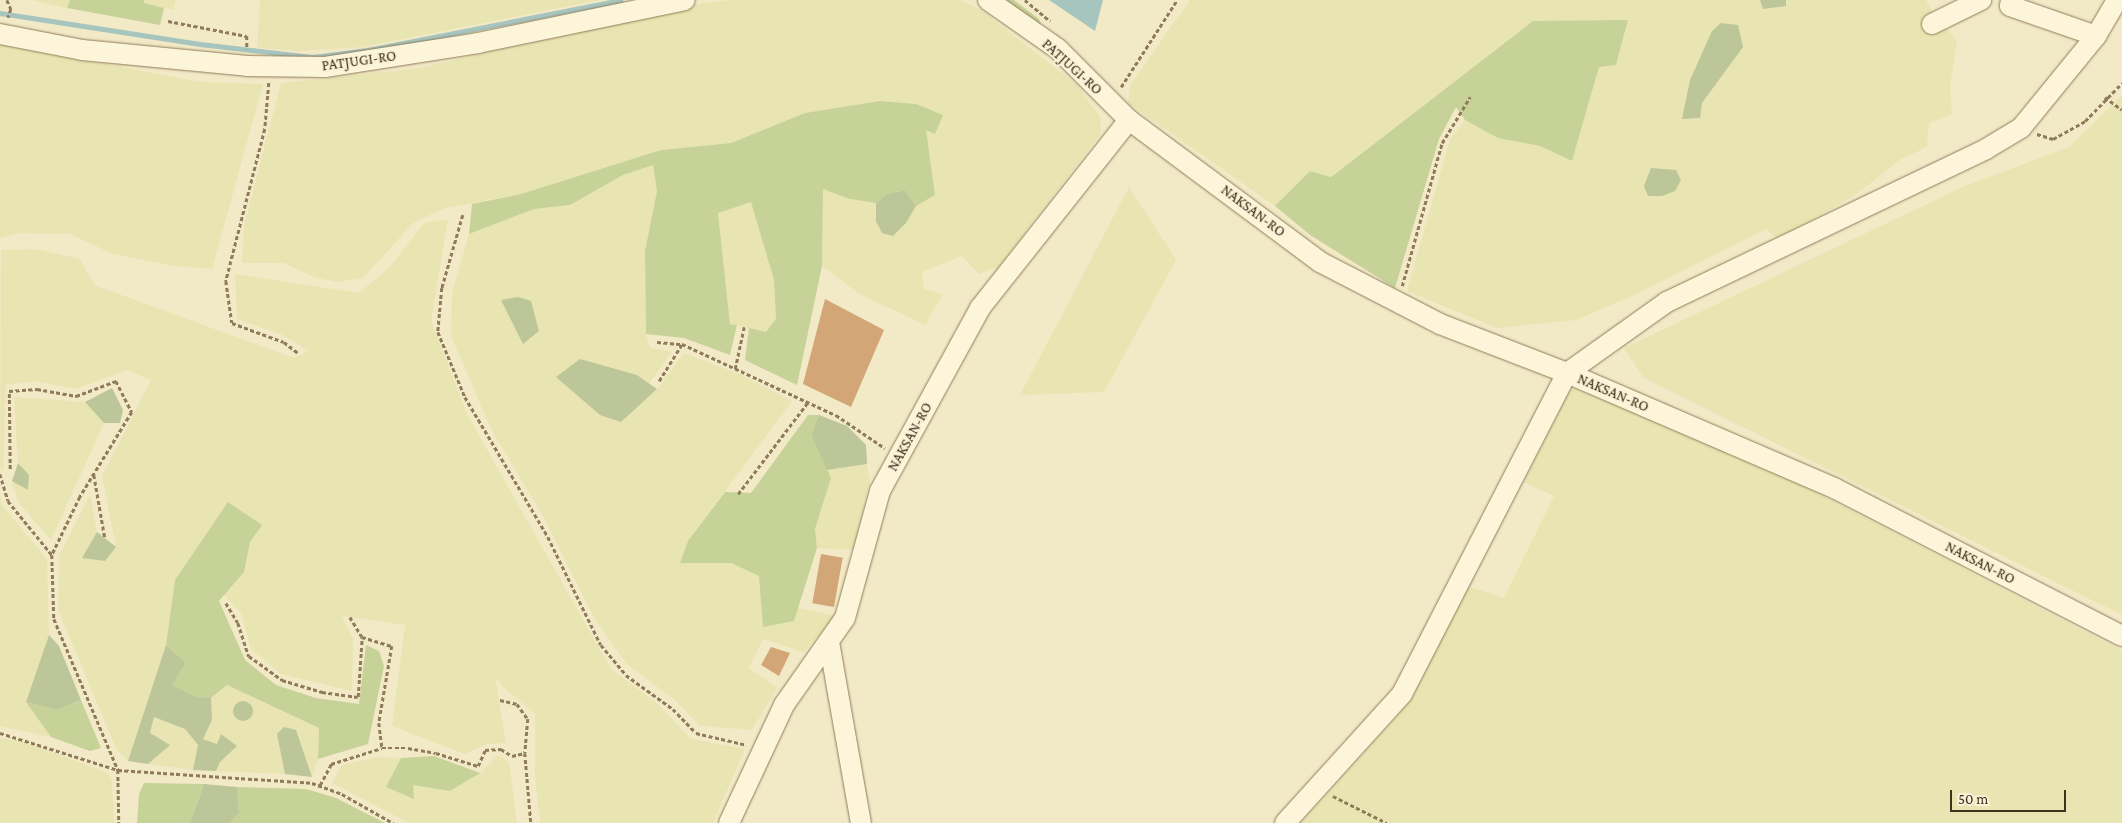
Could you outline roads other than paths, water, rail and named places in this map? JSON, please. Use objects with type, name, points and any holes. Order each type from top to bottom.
[{"type":"street","name":"PATJUGI-RO","points":[[0,34],[82,50],[270,66],[325,67],[478,42],[685,0]]},
{"type":"street","name":"PATJUGI-RO","points":[[988,0],[1058,49],[1129,120]]},
{"type":"street","points":[[1932,24],[1981,0]]},
{"type":"street","points":[[1986,0],[2011,3],[2096,36]]},
{"type":"street","points":[[1286,823],[1402,694],[1567,373],[1667,302],[1986,149],[2021,128],[2096,36],[2117,0]]},
{"type":"street","name":"NAKSAN-RO","points":[[729,823],[784,705],[845,618],[880,491],[980,308],[1129,120],[1320,262],[1440,324],[1567,373],[1834,488],[2122,636]]},
{"type":"street","points":[[829,642],[861,823]]},
{"type":"water","points":[[1049,0],[1103,0],[1095,31]]},
{"type":"waterway","points":[[0,13],[200,44],[313,57],[368,50],[620,0]]}]
